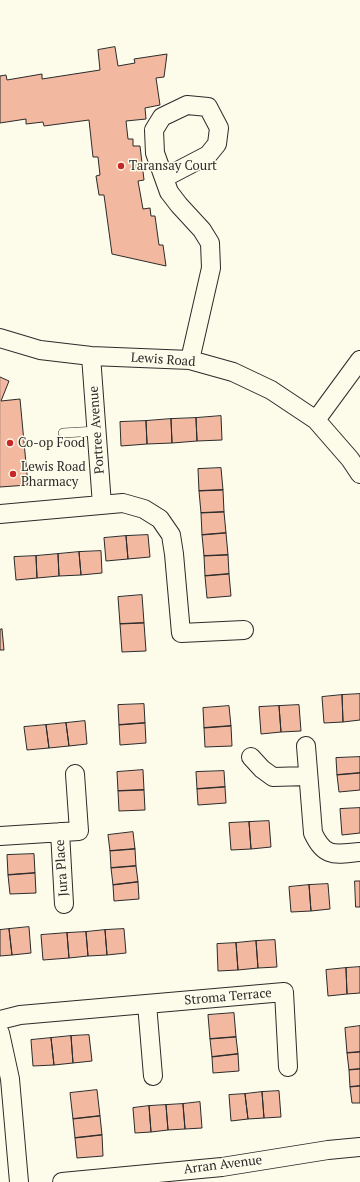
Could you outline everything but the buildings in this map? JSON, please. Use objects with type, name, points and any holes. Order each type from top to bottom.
[{"type":"street","points":[[164,178],[169,192],[202,230],[210,243],[211,268],[190,360]]},
{"type":"street","name":"Lewis Road","points":[[0,338],[40,350],[91,356],[190,360],[233,372],[271,390],[316,420],[350,459],[360,474]]},
{"type":"street","name":"Portree Avenue","points":[[91,356],[102,505]]},
{"type":"street","points":[[316,420],[360,360]]},
{"type":"street","points":[[0,514],[123,503],[144,509],[160,519],[171,535],[181,633],[244,630]]},
{"type":"street","points":[[306,746],[313,833],[318,842],[332,854],[360,852]]},
{"type":"street","points":[[251,757],[262,769],[273,777],[308,776]]},
{"type":"street","name":"Jura Place","points":[[0,836],[79,831],[75,774]]},
{"type":"street","name":"Jura Place","points":[[60,832],[64,904]]},
{"type":"street","name":"Stroma Terrace","points":[[0,1020],[20,1015],[284,992],[288,1067]]},
{"type":"street","points":[[147,1004],[153,1076]]},
{"type":"street","points":[[0,1033],[19,1182]]},
{"type":"street","name":"Arran Avenue","points":[[62,1182],[222,1166],[328,1150],[360,1147]]},
{"type":"lane","points":[[63,433],[97,431]]},
{"type":"place","name":"Taransay Court","points":[[121,166]]},
{"type":"place","name":"Co-op Food","points":[[10,443]]},
{"type":"place","name":"Lewis Road Pharmacy","points":[[13,474]]}]
